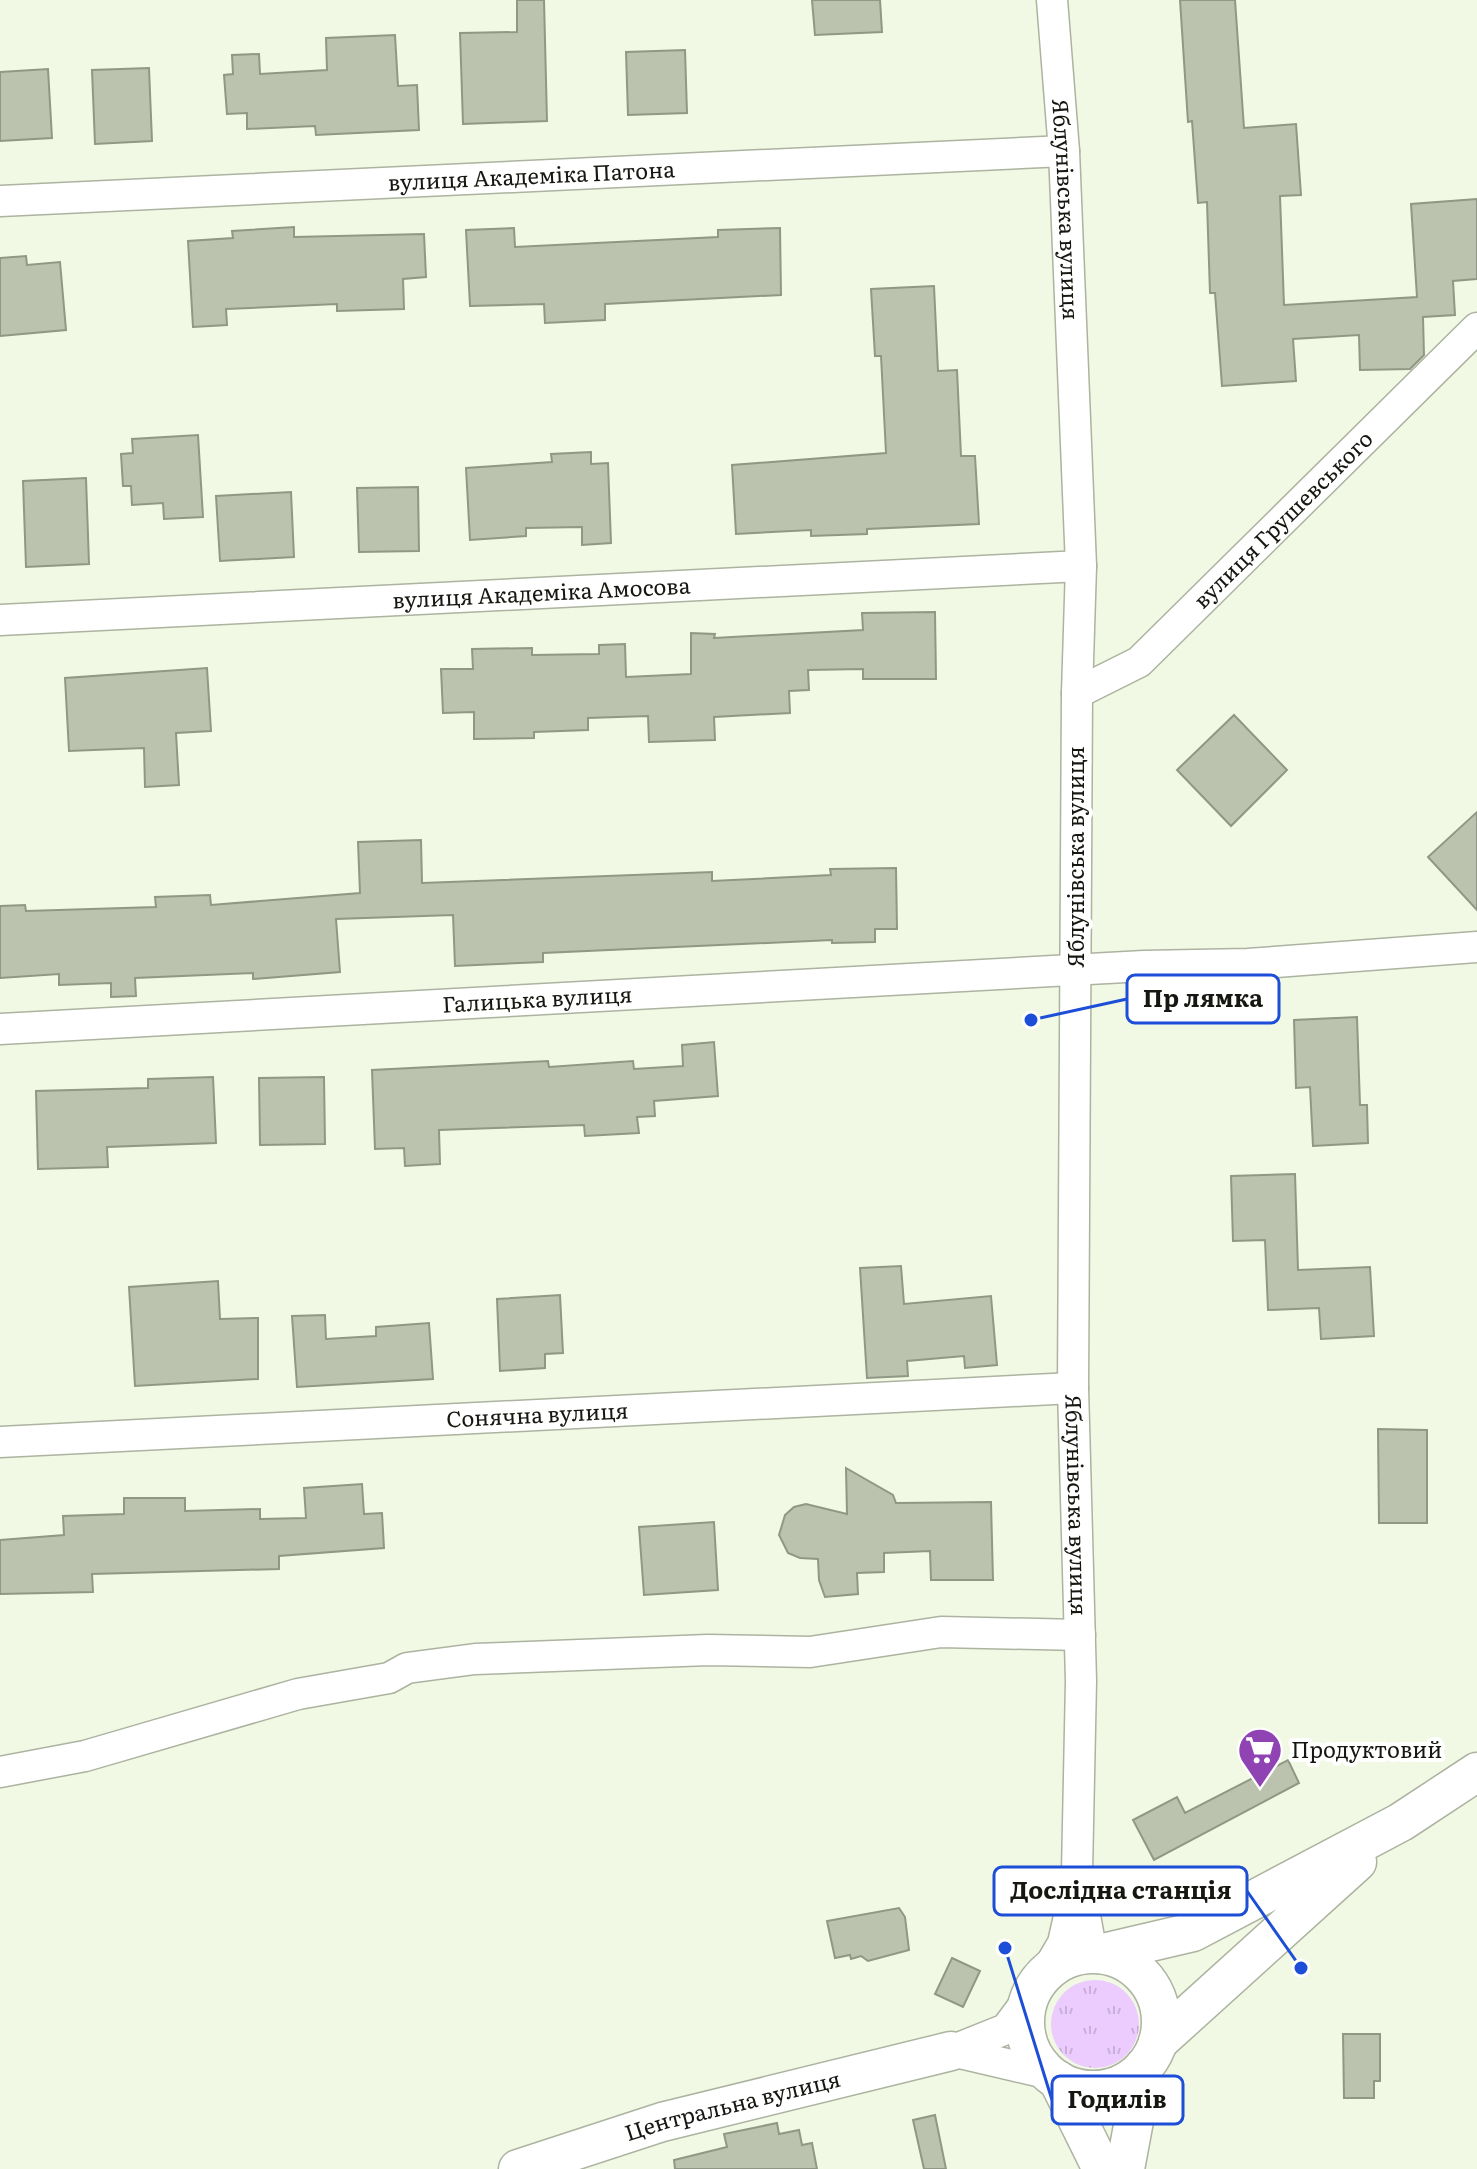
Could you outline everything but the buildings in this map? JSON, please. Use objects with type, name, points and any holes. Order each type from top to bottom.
[{"type":"main road","points":[[1102,2169],[1054,2077],[1032,2052],[1027,2039],[1026,2010],[1038,1985],[1068,1959],[1193,1932],[1401,1822],[1477,1772]]},
{"type":"main road","points":[[1054,2077],[1084,2089],[1110,2088],[1151,2054],[1401,1822]]},
{"type":"main road","points":[[1096,1954],[1124,1962],[1145,1978],[1160,2015],[1125,2169]]},
{"type":"main road","name":"Центральна вулиця","points":[[518,2169],[662,2122],[951,2051]]},
{"type":"street","name":"Яблунівська вулиця","points":[[1052,0],[1064,151],[1081,566],[1077,693],[1073,1388],[1080,1635],[1077,1872],[1096,1954]]},
{"type":"street","name":"вулиця Академіка Патона","points":[[0,201],[1064,151]]},
{"type":"street","name":"вулиця Грушевського","points":[[1077,693],[1139,662],[1477,328]]},
{"type":"street","name":"вулиця Академіка Амосова","points":[[0,620],[1081,566]]},
{"type":"street","name":"Галицька вулиця","points":[[0,1029],[1248,964],[1477,947]]},
{"type":"street","name":"Сонячна вулиця","points":[[0,1442],[1073,1388]]},
{"type":"street","points":[[0,1772],[85,1756],[298,1694],[389,1678],[407,1668],[475,1659],[708,1650],[810,1652],[941,1632],[1080,1635]]},
{"type":"street","points":[[951,2051],[1006,2029],[1038,1985],[1063,1943],[1077,1872]]},
{"type":"street","points":[[951,2051],[1054,2077]]},
{"type":"green space","points":[[1095,1980],[1112,1983],[1126,1993],[1136,2007],[1139,2024],[1136,2041],[1126,2055],[1112,2065],[1095,2068],[1078,2065],[1064,2055],[1054,2041],[1051,2024],[1054,2007],[1064,1993],[1078,1983]]},
{"type":"place","name":"Пр лямка","points":[[1031,1020]]},
{"type":"place","name":"Продуктовий","points":[[1260,1789]]},
{"type":"place","name":"Годилів","points":[[1005,1948]]},
{"type":"place","name":"Дослідна станція","points":[[1301,1968]]}]
